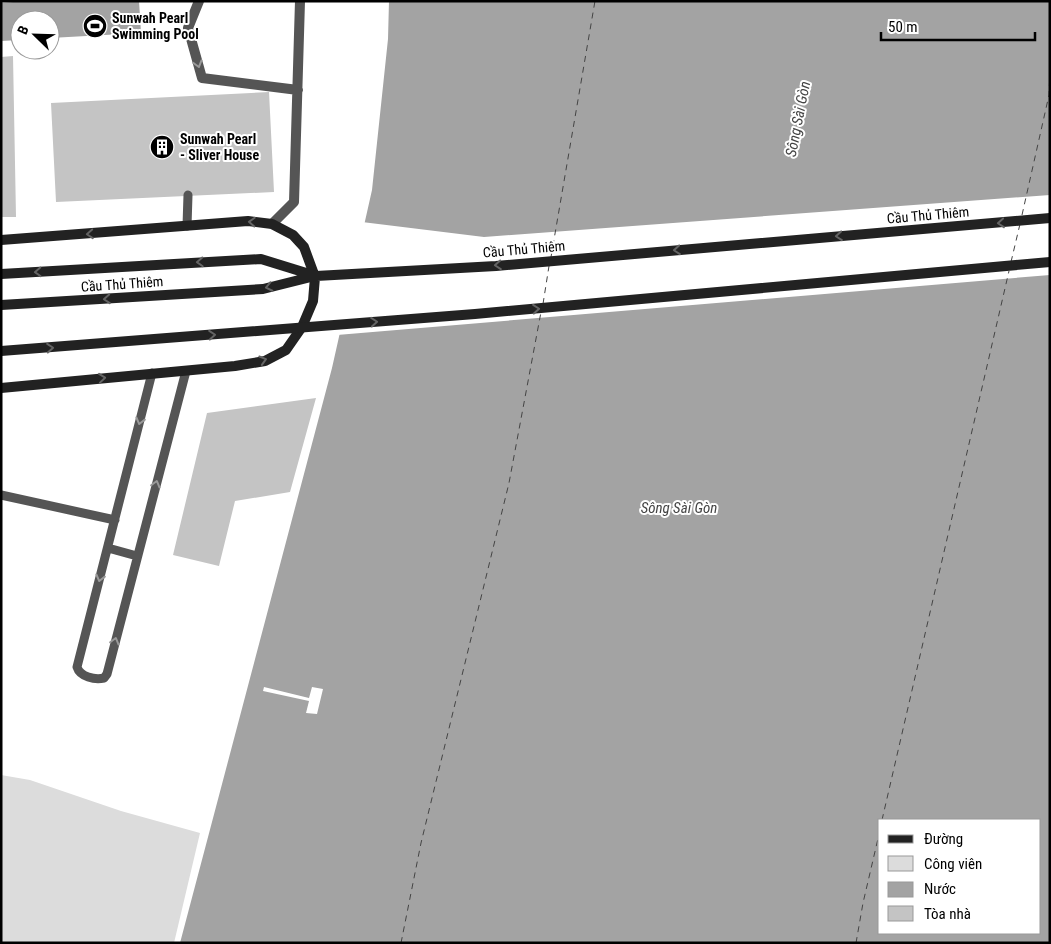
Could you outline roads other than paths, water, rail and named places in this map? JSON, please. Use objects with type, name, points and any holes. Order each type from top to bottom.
[{"type":"main road","name":"Cầu Thủ Thiêm","points":[[1,305],[262,289],[316,276],[506,265],[1050,218]]},
{"type":"main road","points":[[1,240],[248,221],[272,224],[293,235],[304,247],[315,277],[313,301],[302,327],[286,350],[265,361],[186,371],[1,388]]},
{"type":"main road","points":[[1,274],[261,259],[316,276]]},
{"type":"main road","points":[[1,351],[475,314],[1050,262]]},
{"type":"street","points":[[199,1],[188,28],[202,78],[298,90]]},
{"type":"street","points":[[272,224],[294,202],[300,1]]},
{"type":"lane","points":[[187,226],[188,196]]},
{"type":"lane","points":[[152,373],[77,667],[78,672],[82,675],[99,679],[106,676],[186,371]]},
{"type":"lane","points":[[1,495],[115,520]]},
{"type":"lane","points":[[108,548],[137,556]]},
{"type":"water","name":"Sunwah Pearl Swimming Pool","points":[[25,1],[139,1],[141,33],[60,37],[60,10],[10,10],[10,41],[1,41],[1,3]]},
{"type":"water","name":"Sông Sài Gòn","points":[[389,1],[1050,1],[1050,943],[180,943],[332,368],[372,190],[388,39]]},
{"type":"place","name":"Sunwah Pearl Swimming Pool","points":[[95,26]]},
{"type":"place","name":"Sunwah Pearl - Sliver House","points":[[162,147]]}]
